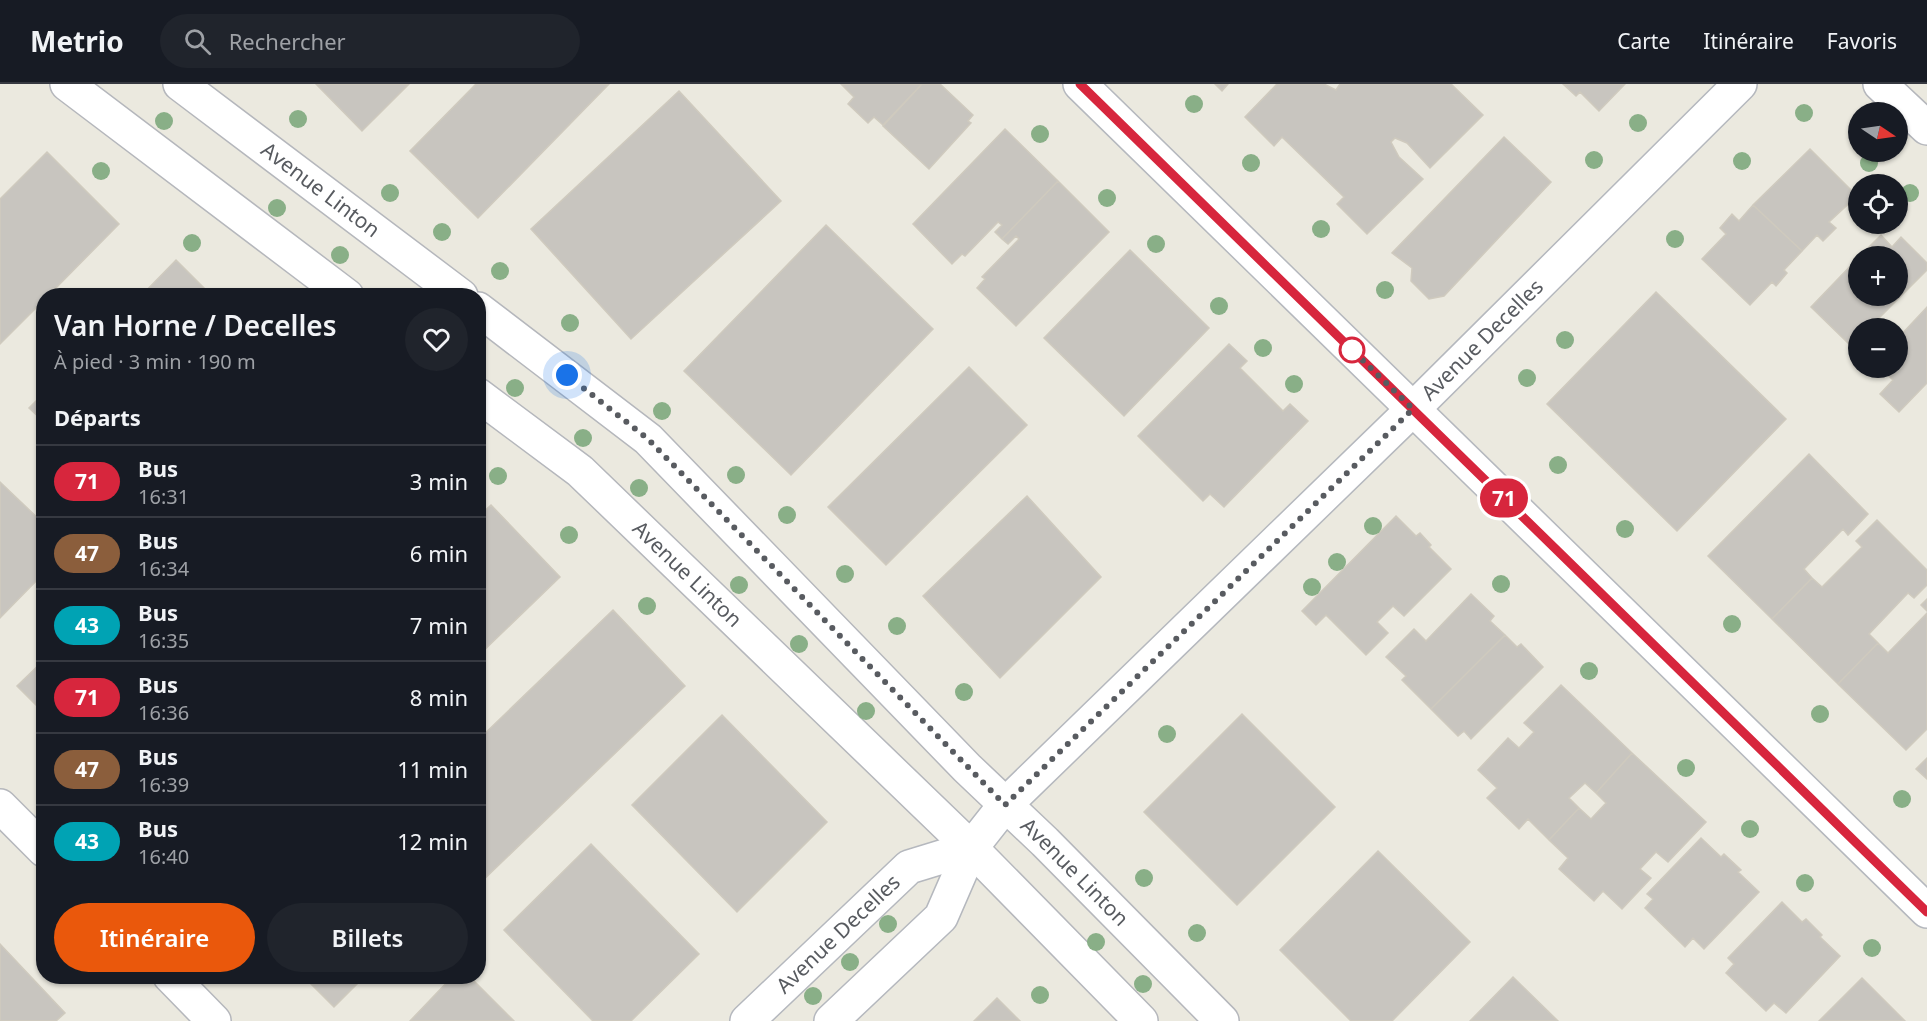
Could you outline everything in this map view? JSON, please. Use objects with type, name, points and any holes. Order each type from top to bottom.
[{"type":"street","points":[[67,84],[336,288]]},
{"type":"street","name":"Avenue Linton","points":[[180,84],[450,288]]},
{"type":"street","points":[[1080,84],[1927,912]]},
{"type":"street","name":"Avenue Decelles","points":[[831,1021],[940,917],[971,848],[1005,805],[1413,409],[1740,84]]},
{"type":"street","points":[[1880,84],[1927,128]]},
{"type":"street","name":"Avenue Linton","points":[[486,315],[648,439],[1005,805],[1045,842],[1222,1021]]},
{"type":"street","name":"Avenue Linton","points":[[486,401],[580,471],[971,848],[1141,1021]]},
{"type":"street","points":[[0,806],[36,842]]},
{"type":"street","name":"Avenue Decelles","points":[[747,1021],[909,867],[971,848]]},
{"type":"street","points":[[178,984],[214,1021]]},
{"type":"building","points":[[316,84],[409,84],[362,131]]},
{"type":"building","points":[[476,84],[609,84],[478,218],[410,151]]},
{"type":"building","points":[[841,84],[922,84],[883,125],[874,117],[868,123],[848,104],[854,97]]},
{"type":"building","points":[[922,84],[940,84],[973,115],[968,121],[971,123],[929,169],[883,126]]},
{"type":"building","points":[[1215,84],[1228,84],[1222,91]]},
{"type":"building","points":[[1277,84],[1324,84],[1336,90],[1340,84],[1451,84],[1483,115],[1430,168],[1407,143],[1395,138],[1391,142],[1399,157],[1423,179],[1367,234],[1337,204],[1344,197],[1282,137],[1274,146],[1245,117]]},
{"type":"building","points":[[1563,84],[1625,84],[1599,111],[1580,92],[1576,96]]},
{"type":"building","points":[[679,91],[781,201],[631,339],[531,229]]},
{"type":"building","points":[[1005,129],[1058,181],[1002,239],[995,232],[1002,225],[998,222],[965,256],[962,254],[952,264],[913,224]]},
{"type":"building","points":[[1504,137],[1551,182],[1444,296],[1429,299],[1411,281],[1412,268],[1392,253]]},
{"type":"building","points":[[1810,149],[1848,187],[1848,204],[1829,222],[1836,228],[1823,241],[1817,235],[1802,251],[1753,205]]},
{"type":"building","points":[[47,152],[119,224],[56,288],[36,288],[36,308],[0,344],[0,199]]},
{"type":"building","points":[[1058,181],[1109,232],[1016,326],[977,288],[985,279],[982,277],[1019,239],[1016,236],[1008,244],[1002,239]]},
{"type":"building","points":[[1753,205],[1802,251],[1784,270],[1787,273],[1776,286],[1772,282],[1750,305],[1702,259],[1726,234],[1720,228],[1732,214],[1739,221]]},
{"type":"building","points":[[826,225],[933,329],[791,475],[684,371]]},
{"type":"building","points":[[1881,235],[1891,246],[1870,246]]},
{"type":"building","points":[[1901,237],[1927,263],[1927,270],[1908,289],[1908,246],[1893,246]]},
{"type":"building","points":[[1130,250],[1209,328],[1124,416],[1044,338]]},
{"type":"building","points":[[176,260],[204,288],[149,288]]},
{"type":"building","points":[[1848,268],[1848,306],[1891,306],[1879,318],[1848,318],[1848,343],[1811,307]]},
{"type":"building","points":[[1656,292],[1786,419],[1677,531],[1547,404]]},
{"type":"building","points":[[1927,307],[1927,383],[1899,412],[1880,394],[1893,380],[1891,378],[1908,378],[1908,327]]},
{"type":"building","points":[[1229,344],[1247,361],[1240,368],[1283,411],[1290,404],[1308,421],[1224,507],[1210,494],[1203,501],[1138,436]]},
{"type":"building","points":[[969,367],[1027,425],[886,565],[828,507]]},
{"type":"building","points":[[36,401],[36,415],[29,408]]},
{"type":"building","points":[[1809,454],[1868,514],[1848,535],[1843,529],[1804,569],[1812,578],[1772,619],[1708,556]]},
{"type":"building","points":[[0,482],[36,516],[36,581],[0,618]]},
{"type":"building","points":[[1027,496],[1101,577],[1000,678],[923,596]]},
{"type":"building","points":[[491,505],[560,577],[486,648],[486,510]]},
{"type":"building","points":[[1396,516],[1416,536],[1420,533],[1431,545],[1429,547],[1451,569],[1404,616],[1393,606],[1377,622],[1388,633],[1366,655],[1326,615],[1316,625],[1302,611]]},
{"type":"building","points":[[1877,520],[1927,570],[1927,585],[1914,598],[1908,593],[1869,634],[1878,643],[1838,684],[1772,619],[1812,578],[1822,587],[1862,547],[1856,541]]},
{"type":"building","points":[[1471,594],[1494,616],[1490,621],[1505,635],[1431,709],[1402,680],[1406,676],[1386,657],[1414,629],[1426,641]]},
{"type":"building","points":[[1927,599],[1927,611],[1921,605]]},
{"type":"building","points":[[613,610],[685,686],[486,877],[486,732]]},
{"type":"building","points":[[1927,613],[1927,729],[1906,750],[1838,684],[1878,643],[1888,653]]},
{"type":"building","points":[[1505,635],[1517,647],[1521,644],[1543,667],[1471,739],[1464,731],[1458,736],[1431,709]]},
{"type":"building","points":[[36,668],[36,705],[17,686]]},
{"type":"building","points":[[1561,685],[1632,753],[1596,793],[1585,783],[1569,798],[1579,808],[1549,840],[1528,819],[1519,829],[1487,798],[1497,788],[1478,770],[1508,738],[1519,748],[1534,732],[1524,723]]},
{"type":"building","points":[[1242,714],[1335,807],[1237,905],[1144,812]]},
{"type":"building","points":[[722,715],[827,822],[737,912],[632,805]]},
{"type":"building","points":[[1632,753],[1706,822],[1668,862],[1656,852],[1640,869],[1651,878],[1622,909],[1603,891],[1594,901],[1559,869],[1568,858],[1549,840],[1579,808],[1591,819],[1606,803],[1596,793]]},
{"type":"building","points":[[1927,758],[1927,779],[1916,769]]},
{"type":"building","points":[[1701,838],[1721,857],[1724,854],[1741,870],[1738,872],[1759,892],[1704,949],[1693,938],[1685,947],[1645,908],[1653,899],[1647,894]]},
{"type":"building","points":[[591,844],[699,954],[631,1021],[593,1021],[504,930]]},
{"type":"building","points":[[1378,851],[1470,942],[1392,1021],[1351,1021],[1280,950]]},
{"type":"building","points":[[1782,902],[1802,922],[1806,919],[1822,935],[1820,937],[1840,956],[1786,1013],[1774,1003],[1766,1011],[1726,973],[1734,964],[1728,958]]},
{"type":"building","points":[[0,944],[65,1013],[56,1021],[0,1021]]},
{"type":"building","points":[[1513,977],[1558,1021],[1470,1021]]},
{"type":"building","points":[[1862,978],[1905,1021],[1819,1021]]},
{"type":"building","points":[[311,984],[357,984],[334,1007]]},
{"type":"building","points":[[445,984],[477,984],[514,1021],[410,1021]]},
{"type":"building","points":[[997,998],[1020,1021],[974,1021]]},
{"type":"bus line","name":"71","points":[[1080,84],[1927,912]]},
{"type":"route","points":[[567,375],[648,439],[1005,805],[1413,409],[1352,350]]}]
